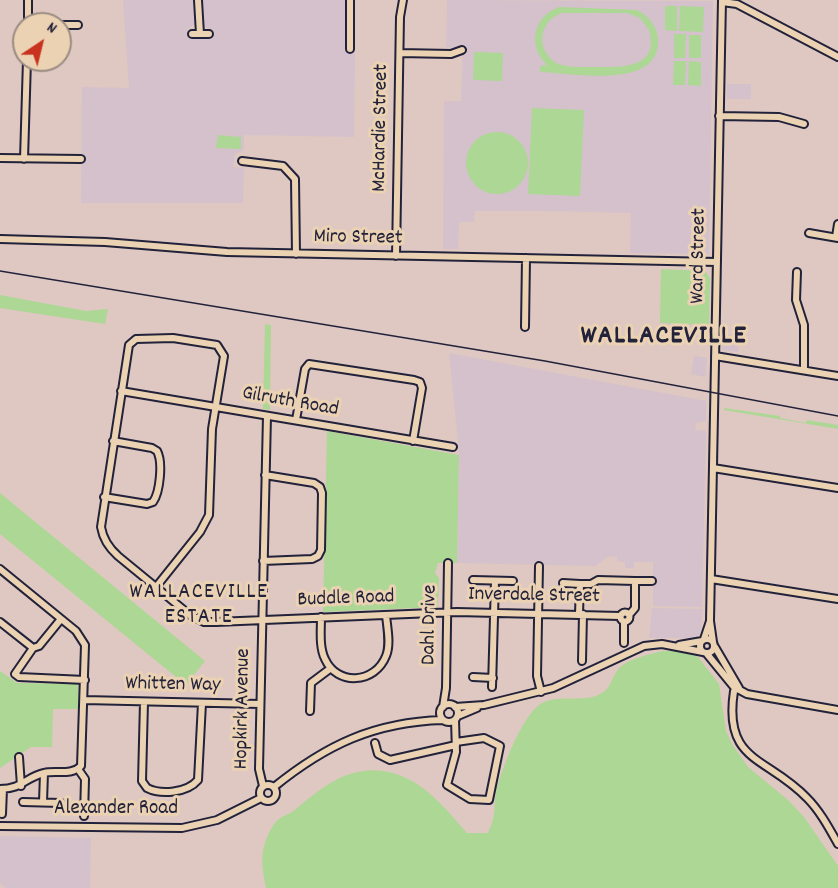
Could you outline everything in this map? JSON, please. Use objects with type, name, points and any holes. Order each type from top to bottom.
[{"type":"street","points":[[198,0],[200,34]]},
{"type":"street","points":[[350,0],[350,49]]},
{"type":"street","name":"McHardie Street","points":[[396,256],[403,0]]},
{"type":"street","points":[[722,1],[737,4],[838,57]]},
{"type":"street","name":"Ward Street","points":[[722,1],[710,621],[714,645],[739,688]]},
{"type":"street","points":[[72,25],[78,25]]},
{"type":"street","points":[[192,34],[209,34]]},
{"type":"street","points":[[400,53],[452,54],[462,50]]},
{"type":"street","points":[[24,159],[27,72]]},
{"type":"street","points":[[719,116],[779,117],[804,124]]},
{"type":"street","points":[[0,158],[81,159]]},
{"type":"street","points":[[242,161],[283,166],[295,179],[296,254]]},
{"type":"street","points":[[809,233],[837,238],[838,224]]},
{"type":"street","name":"Miro Street","points":[[0,239],[88,241],[227,252],[717,262]]},
{"type":"street","points":[[525,327],[526,258]]},
{"type":"street","points":[[797,272],[796,300],[804,324],[804,370]]},
{"type":"street","name":"Buddle Road","points":[[215,407],[224,354],[220,347],[173,338],[134,339],[129,345],[100,521],[106,542],[113,552],[190,615],[204,622],[447,612]]},
{"type":"street","points":[[715,356],[838,376]]},
{"type":"street","points":[[296,420],[305,369],[309,363],[416,380],[422,386],[413,441]]},
{"type":"street","name":"Gilruth Road","points":[[121,391],[449,448]]},
{"type":"street","points":[[156,587],[207,520],[215,407]]},
{"type":"street","name":"Hopkirk Avenue","points":[[263,786],[259,769],[267,416]]},
{"type":"street","points":[[104,497],[147,504],[154,500],[156,494],[160,459],[157,451],[152,448],[113,441]]},
{"type":"street","points":[[713,468],[838,488]]},
{"type":"street","points":[[263,561],[315,558],[320,554],[322,538],[320,487],[314,483],[265,475]]},
{"type":"street","name":"Dahl Drive","points":[[442,709],[447,688],[448,563]]},
{"type":"street","points":[[539,566],[537,676],[541,692]]},
{"type":"street","points":[[0,571],[76,631],[85,645],[83,761],[78,769]]},
{"type":"street","points":[[711,579],[838,599]]},
{"type":"street","points":[[473,580],[513,581]]},
{"type":"street","points":[[563,583],[591,584],[598,580],[652,581]]},
{"type":"street","points":[[492,687],[495,581]]},
{"type":"street","name":"Inverdale Street","points":[[447,612],[581,614],[622,619],[624,613],[629,615],[635,608],[635,581]]},
{"type":"street","points":[[579,584],[582,661]]},
{"type":"street","points":[[321,617],[323,654],[331,668],[340,675],[353,679],[367,676],[377,670],[387,652],[386,615]]},
{"type":"street","points":[[61,619],[39,646],[33,648],[15,674],[19,677],[85,680]]},
{"type":"street","points":[[622,619],[624,643]]},
{"type":"street","name":"Ward Street","points":[[703,640],[710,621]]},
{"type":"street","points":[[0,622],[33,648]]},
{"type":"street","points":[[703,640],[700,648],[734,687],[751,695],[838,710]]},
{"type":"street","points":[[274,787],[276,794],[273,799],[268,801],[261,798],[260,790],[263,786],[274,787],[315,755],[336,744],[412,723],[442,709],[454,706],[483,705],[541,692],[568,682],[633,649],[652,644],[678,645],[703,640],[714,645],[705,653]]},
{"type":"street","points":[[678,645],[705,653]]},
{"type":"street","points":[[310,711],[311,683],[331,668]]},
{"type":"street","points":[[473,677],[493,678]]},
{"type":"street","name":"Dahl Drive","points":[[447,688],[454,706]]},
{"type":"street","points":[[739,688],[740,696],[734,706],[732,726],[739,745],[809,799],[838,844]]},
{"type":"street","name":"Whitten Way","points":[[84,700],[260,704]]},
{"type":"street","points":[[144,702],[142,781],[147,788],[155,791],[186,789],[198,780],[202,703]]},
{"type":"street","points":[[412,723],[457,718],[483,705]]},
{"type":"street","points":[[375,743],[378,754],[390,760],[456,741],[484,738],[500,746],[491,796],[486,801],[470,799],[447,785],[456,741],[457,718],[454,706]]},
{"type":"street","points":[[442,709],[444,721],[456,741]]},
{"type":"street","points":[[19,757],[21,786]]},
{"type":"street","points":[[3,814],[2,789],[21,786],[44,773],[78,769]]},
{"type":"street","points":[[78,769],[86,779],[84,816]]},
{"type":"street","points":[[43,802],[44,773]]},
{"type":"street","name":"Alexander Road","points":[[0,826],[170,830],[217,820],[261,798]]},
{"type":"street","points":[[23,802],[61,803]]},
{"type":"shaded area","points":[[123,0],[193,0],[195,24],[188,29],[189,39],[211,38],[211,31],[204,26],[203,0],[346,0],[345,49],[355,49],[354,137],[244,135],[244,150],[235,154],[233,167],[244,168],[243,203],[81,203],[82,87],[129,88]]},
{"type":"shaded area","points":[[447,0],[713,1],[709,254],[630,253],[631,213],[547,211],[475,211],[474,222],[459,222],[458,249],[443,249],[444,101],[461,101],[463,48],[446,47]]},
{"type":"shaded area","points":[[727,84],[751,84],[751,99],[727,99]]},
{"type":"shaded area","points":[[660,323],[707,324],[706,338],[660,337]]},
{"type":"shaded area","points":[[723,334],[739,335],[738,352],[722,350]]},
{"type":"shaded area","points":[[449,353],[706,401],[706,421],[696,423],[695,430],[706,431],[702,607],[653,606],[653,562],[634,562],[634,568],[625,568],[625,562],[617,561],[617,557],[609,556],[595,566],[457,563],[459,451]]},
{"type":"shaded area","points":[[694,356],[707,358],[705,377],[691,374]]},
{"type":"shaded area","points":[[652,608],[703,609],[700,635],[691,638],[649,638]]},
{"type":"shaded area","points":[[0,836],[91,838],[90,888],[6,888],[0,883]]},
{"type":"green space","points":[[665,6],[677,6],[677,31],[665,30]]},
{"type":"green space","points":[[680,6],[704,7],[703,32],[679,31]]},
{"type":"green space","points":[[559,7],[637,10],[649,18],[656,30],[658,39],[655,55],[645,66],[630,73],[592,76],[540,72],[540,66],[547,65],[537,49],[536,32],[543,17]],"holes":[[[562,13],[627,13],[640,18],[649,30],[651,43],[649,52],[644,59],[636,63],[616,67],[567,66],[558,64],[546,52],[542,37],[544,30],[554,17]]]},
{"type":"green space","points":[[674,34],[686,34],[685,58],[674,58]]},
{"type":"green space","points":[[689,35],[701,35],[701,58],[689,58]]},
{"type":"green space","points":[[474,52],[503,53],[502,81],[473,80]]},
{"type":"green space","points":[[674,61],[686,61],[685,85],[673,85]]},
{"type":"green space","points":[[689,61],[701,62],[701,86],[688,85]]},
{"type":"green space","points":[[532,108],[584,110],[580,196],[528,194]]},
{"type":"green space","points":[[491,132],[503,132],[519,141],[526,151],[528,163],[526,175],[519,185],[503,194],[491,194],[480,189],[471,180],[466,169],[466,157],[471,146],[480,137]]},
{"type":"green space","points":[[218,135],[241,137],[241,149],[216,148]]},
{"type":"green space","points":[[661,269],[705,271],[710,278],[709,325],[660,323]]},
{"type":"green space","points":[[0,295],[86,311],[108,309],[105,324],[0,308]]},
{"type":"green space","points":[[265,324],[271,325],[270,410],[263,409]]},
{"type":"green space","points":[[724,408],[780,416],[780,418],[806,423],[807,420],[838,425],[838,429],[724,410]]},
{"type":"green space","points":[[327,431],[459,455],[457,563],[438,563],[435,573],[439,578],[438,607],[323,612]]},
{"type":"green space","points":[[0,493],[205,661],[186,685],[0,534]]},
{"type":"green space","points":[[662,651],[684,651],[698,657],[719,684],[726,731],[732,744],[748,767],[788,800],[804,817],[838,866],[838,888],[266,888],[263,848],[275,823],[328,785],[351,774],[378,770],[405,777],[434,797],[467,833],[488,833],[494,816],[496,793],[508,757],[521,729],[536,708],[551,700],[586,698],[603,693],[625,663]]},
{"type":"green space","points":[[0,671],[17,683],[78,684],[79,709],[53,709],[52,747],[31,747],[0,768]]},
{"type":"railway","points":[[0,271],[545,361],[838,416]]},
{"type":"district","name":"WALLACEVILLE","points":[[664,338]]},
{"type":"district","name":"WALLACEVILLE ESTATE","points":[[199,606]]}]
